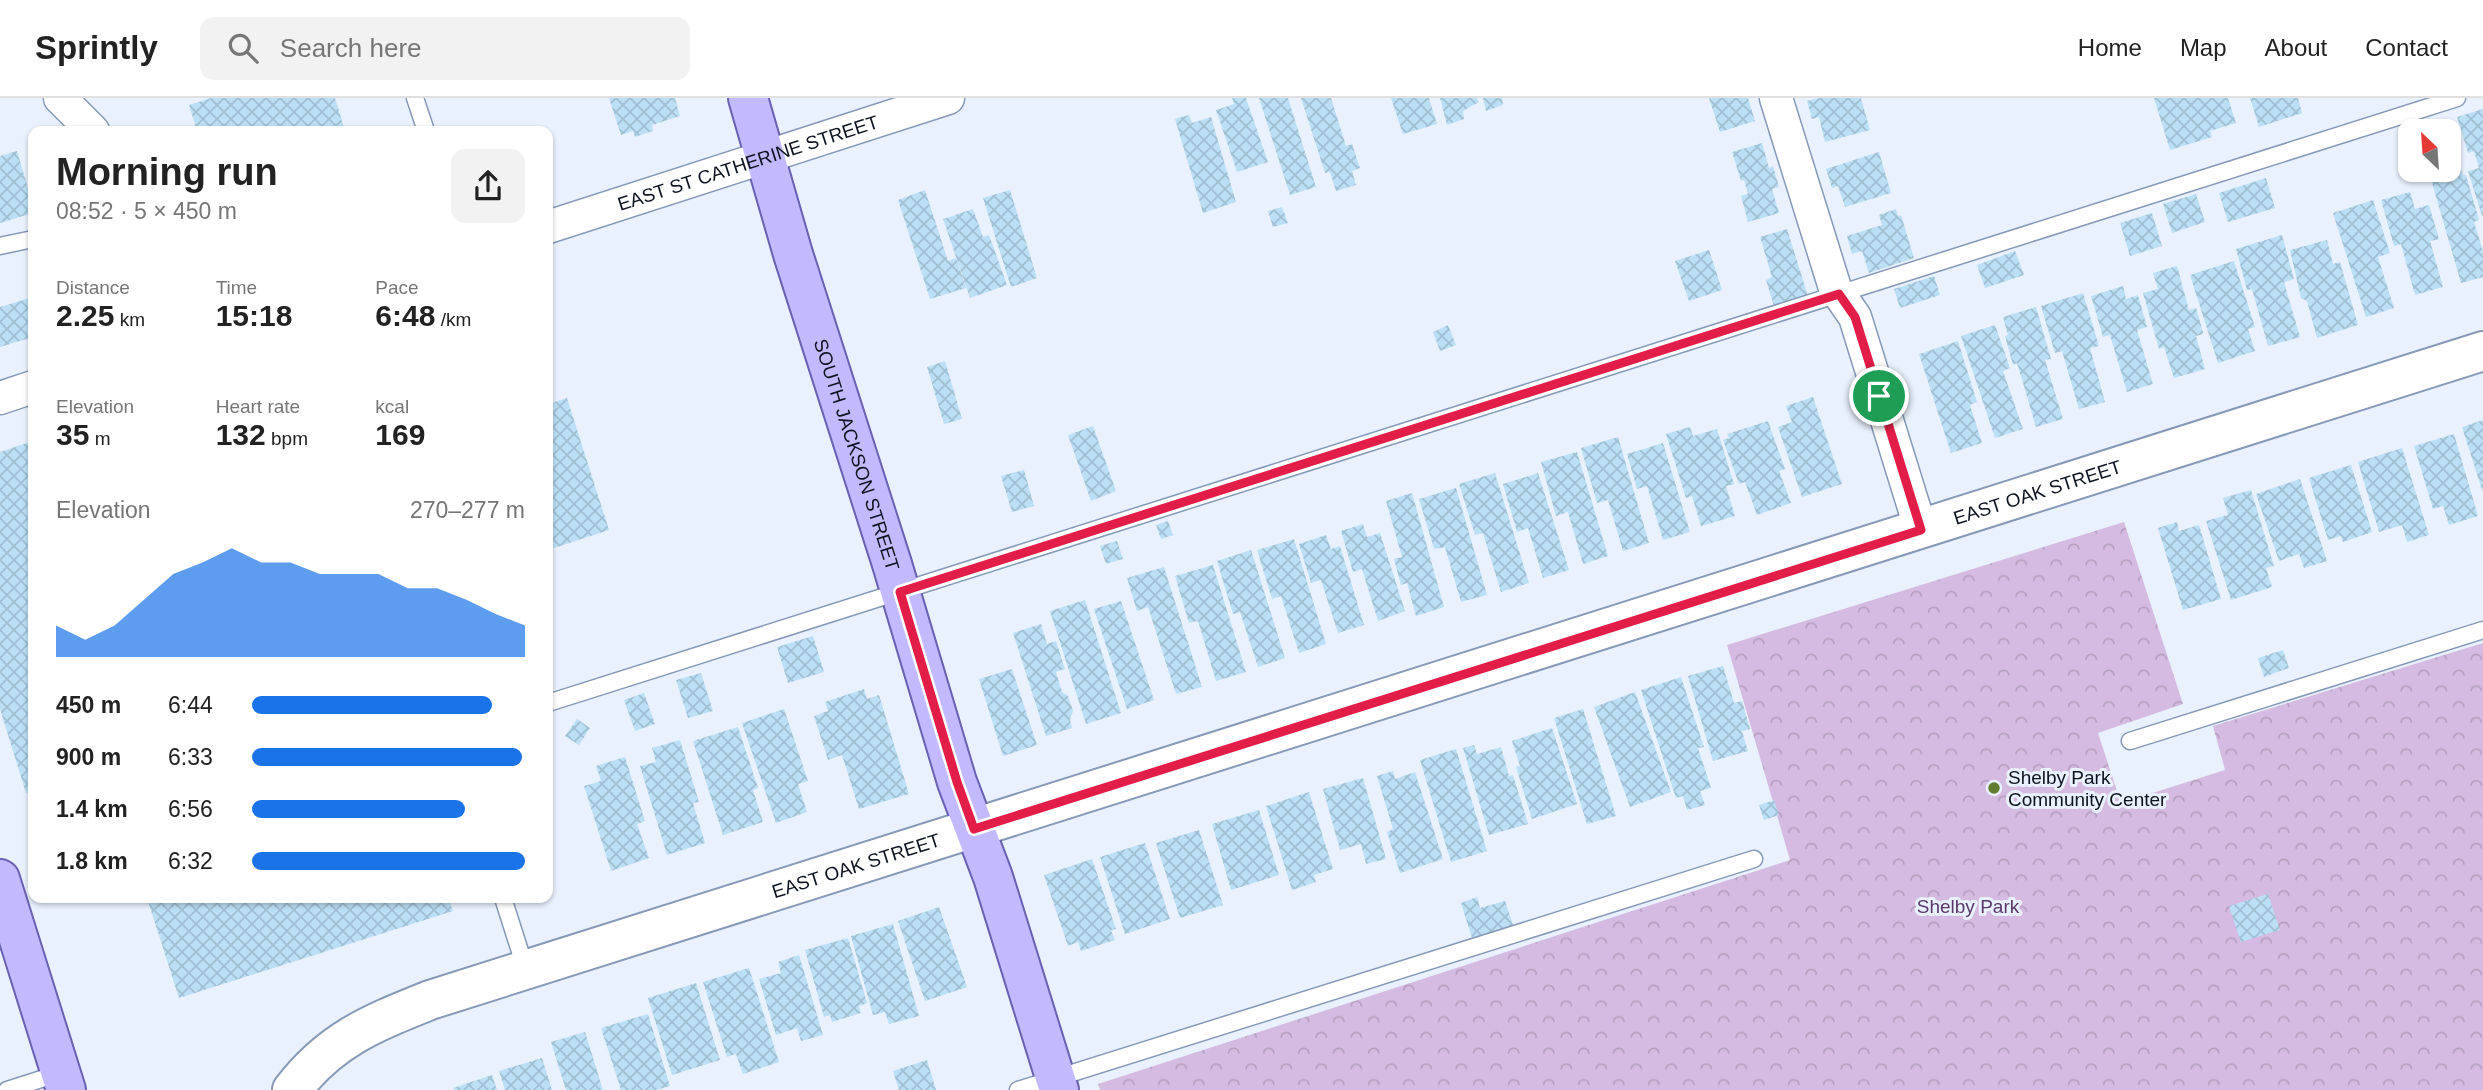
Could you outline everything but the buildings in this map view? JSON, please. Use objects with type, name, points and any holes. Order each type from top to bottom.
[{"type":"main road","name":"SOUTH JACKSON STREET","points":[[748,98],[793,254],[957,782],[993,877],[1057,1084]]},
{"type":"main road","name":"EAST OAK STREET","points":[[292,1090],[324,1055],[368,1025],[430,1000],[2483,351]]},
{"type":"main road","points":[[0,879],[63,1082]]},
{"type":"street","points":[[60,98],[88,126]]},
{"type":"street","name":"EAST ST CATHERINE STREET","points":[[553,224],[948,98]]},
{"type":"street","points":[[1776,98],[1835,288],[1855,317],[1921,530]]},
{"type":"street","points":[[0,398],[28,389]]},
{"type":"lane","points":[[415,98],[424,126]]},
{"type":"lane","points":[[553,702],[2457,98]]},
{"type":"lane","points":[[0,246],[28,240]]},
{"type":"lane","points":[[2130,741],[2483,630]]},
{"type":"lane","points":[[1018,1090],[1057,1084],[1754,859]]},
{"type":"lane","points":[[505,903],[526,970]]},
{"type":"lane","points":[[7,1090],[63,1082]]},
{"type":"green space","name":"Shelby Park","points":[[2124,522],[2183,704],[2098,733],[2121,803],[2225,770],[2213,726],[2483,643],[2483,1090],[1100,1090],[1098,1084],[1790,860],[1727,645]]},
{"type":"place","name":"Shelby Park Community Center","points":[[1994,788]]},
{"type":"route","points":[[1839,294],[1855,317],[1879,396],[1921,530],[974,829],[957,782],[900,592],[1839,294]]}]
